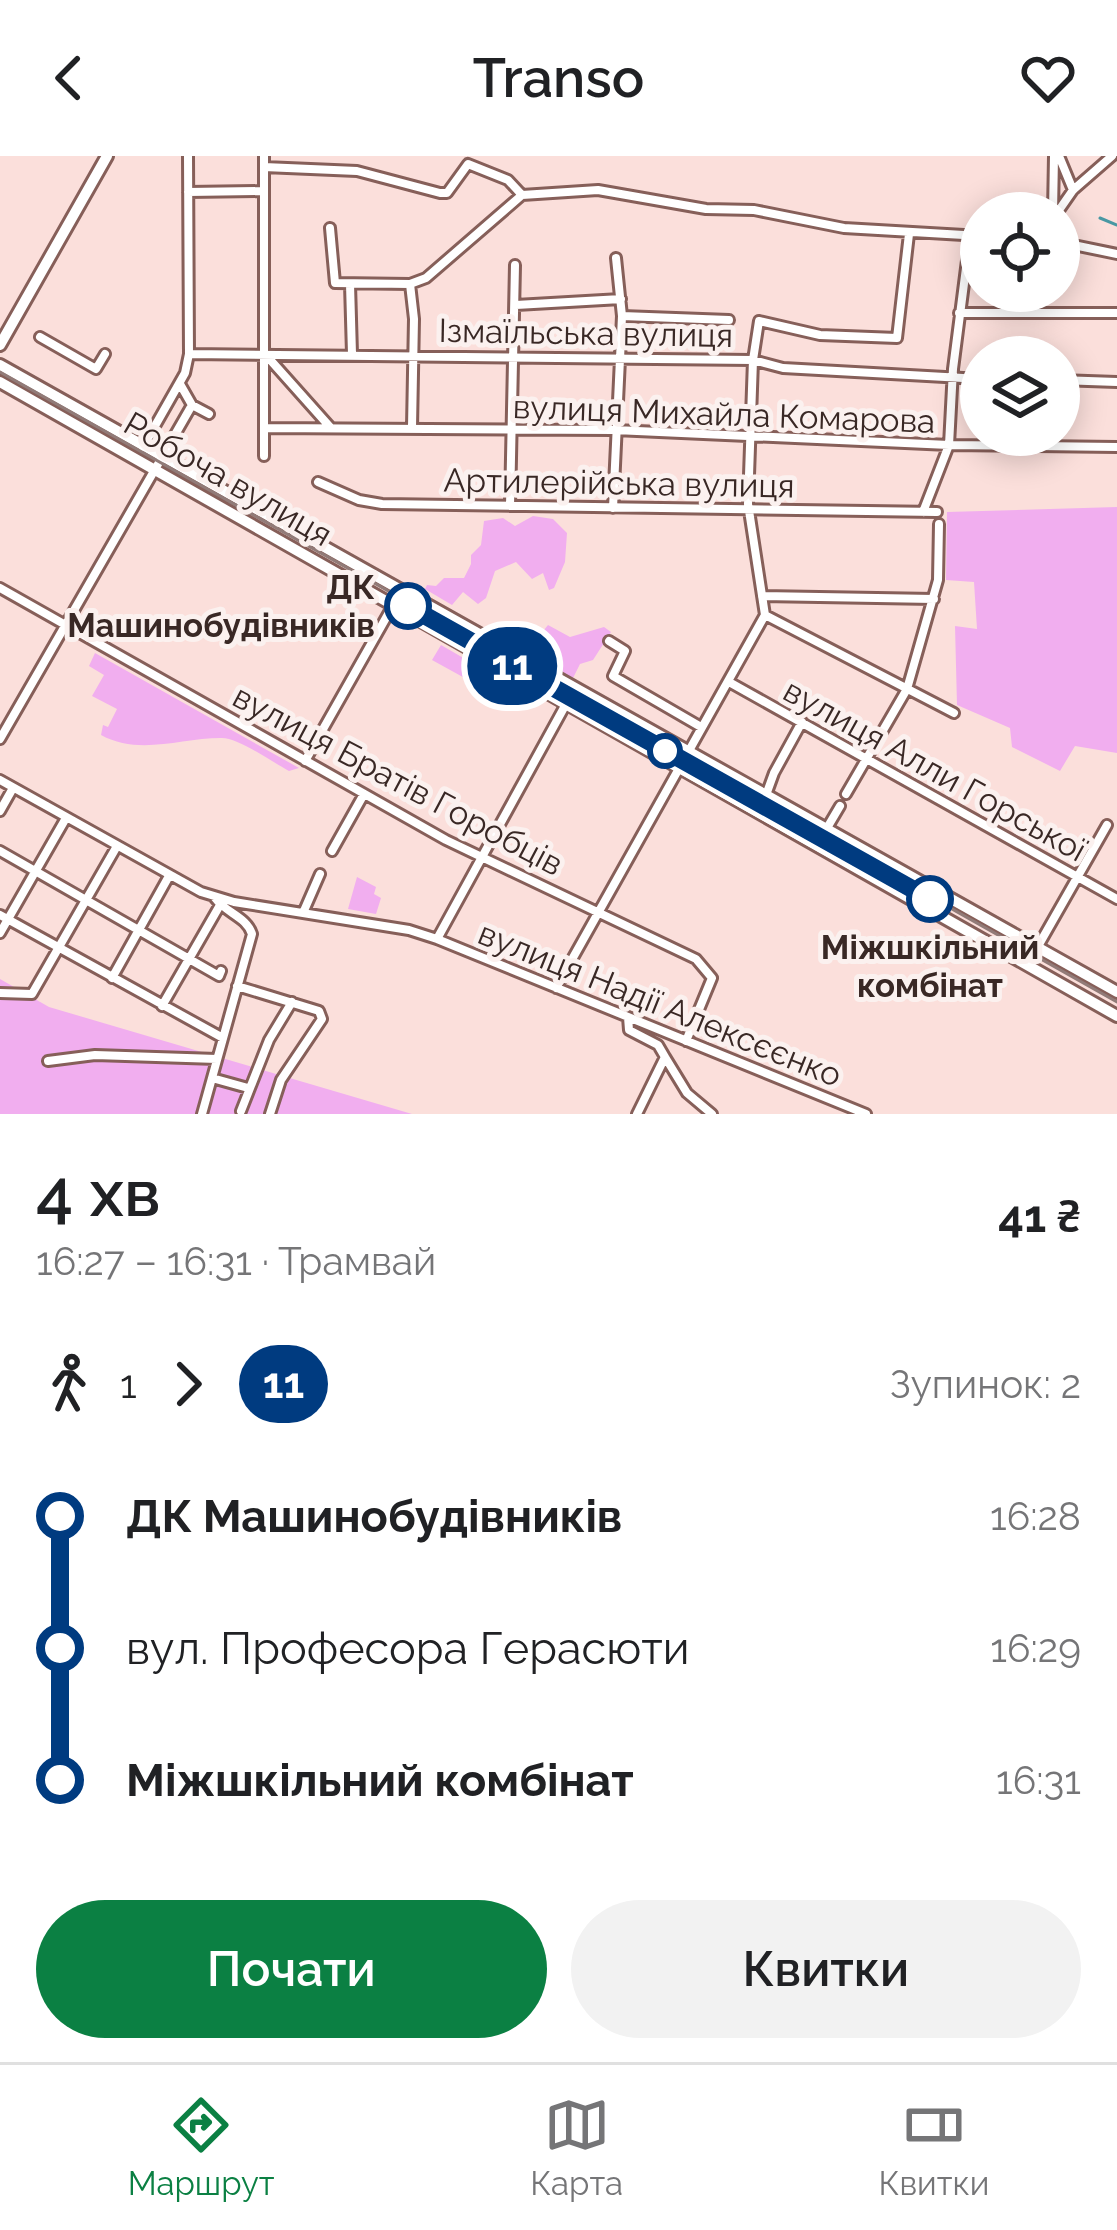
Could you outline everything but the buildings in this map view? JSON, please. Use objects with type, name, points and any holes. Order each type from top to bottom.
[{"type":"main road","points":[[0,345],[107,156]]},
{"type":"main road","name":"Робоча вулиця","points":[[0,365],[160,456],[677,769],[1117,1016]]},
{"type":"main road","name":"Робоча вулиця","points":[[0,382],[827,828],[1117,992]]},
{"type":"street","points":[[143,447],[180,384],[189,354],[188,156]]},
{"type":"street","points":[[264,156],[264,456]]},
{"type":"street","points":[[1057,156],[1073,190],[1112,156]]},
{"type":"street","points":[[1056,192],[1057,156]]},
{"type":"street","points":[[264,167],[357,171],[440,194],[448,193],[469,164],[508,180],[522,195]]},
{"type":"street","points":[[330,227],[332,278],[335,283],[350,284],[410,284],[443,266],[522,195],[598,190],[706,209],[754,210],[844,228],[960,236]]},
{"type":"street","points":[[188,191],[264,191]]},
{"type":"street","points":[[556,988],[765,615],[748,510],[753,360],[759,321],[820,335],[897,338],[909,234]]},
{"type":"street","points":[[1080,246],[1117,254]]},
{"type":"street","points":[[613,508],[622,316],[616,258]]},
{"type":"street","points":[[510,506],[515,266]]},
{"type":"street","points":[[350,284],[352,354]]},
{"type":"street","points":[[410,284],[412,427]]},
{"type":"street","points":[[516,305],[621,299]]},
{"type":"street","points":[[923,512],[949,446],[960,309]]},
{"type":"street","points":[[959,313],[1117,313]]},
{"type":"street","points":[[622,316],[729,320]]},
{"type":"street","points":[[40,338],[77,364],[96,369],[105,354]]},
{"type":"street","name":"Ізмаїльська вулиця","points":[[189,354],[753,360],[783,368],[960,378]]},
{"type":"street","points":[[264,354],[330,427]]},
{"type":"street","points":[[1080,381],[1117,382]]},
{"type":"street","points":[[180,384],[192,405],[209,414]]},
{"type":"street","points":[[0,739],[192,405]]},
{"type":"street","name":"вулиця Михайла Комарова","points":[[264,428],[615,430],[949,446],[1117,447]]},
{"type":"street","name":"Артилерійська вулиця","points":[[318,482],[359,500],[382,503],[937,512]]},
{"type":"street","points":[[846,794],[908,689],[934,599],[939,524]]},
{"type":"street","name":"вулиця Братів Горобців","points":[[0,588],[482,859],[696,959],[710,972],[712,982],[686,1041]]},
{"type":"street","points":[[762,596],[934,599]]},
{"type":"street","points":[[305,761],[397,598]]},
{"type":"street","points":[[765,615],[954,713]]},
{"type":"street","points":[[609,641],[625,651],[613,676],[701,728]]},
{"type":"street","name":"вулиця Алли Горської","points":[[729,682],[1117,899]]},
{"type":"street","points":[[437,939],[567,702]]},
{"type":"street","points":[[766,795],[802,722]]},
{"type":"street","name":"вулиця Надії Алексєєнко","points":[[0,781],[217,901],[437,939],[866,1114]]},
{"type":"street","points":[[0,811],[13,788]]},
{"type":"street","points":[[332,851],[364,794]]},
{"type":"street","points":[[827,828],[840,806]]},
{"type":"street","points":[[0,933],[4,917],[66,818]]},
{"type":"street","points":[[1037,948],[1107,825]]},
{"type":"street","points":[[0,993],[32,994],[117,846]]},
{"type":"street","points":[[0,850],[219,976],[221,971]]},
{"type":"street","points":[[303,913],[320,874]]},
{"type":"street","points":[[112,978],[169,876]]},
{"type":"street","points":[[162,1006],[217,901],[247,923],[252,934],[202,1114]]},
{"type":"street","points":[[4,917],[223,1038]]},
{"type":"street","points":[[237,986],[319,1011],[322,1019],[281,1080],[270,1114]]},
{"type":"street","points":[[241,1111],[292,1002]]},
{"type":"street","points":[[628,1017],[628,1030],[658,1045],[688,1094],[712,1114]]},
{"type":"street","points":[[48,1061],[95,1055],[217,1059]]},
{"type":"street","points":[[637,1114],[663,1059]]},
{"type":"street","points":[[212,1078],[248,1088]]},
{"type":"shaded area","points":[[1117,507],[1117,753],[1075,746],[1060,771],[1012,747],[1010,728],[957,705],[955,626],[977,629],[974,582],[946,580],[947,512]]},
{"type":"shaded area","points":[[533,516],[553,519],[567,533],[565,562],[554,588],[549,590],[543,573],[532,579],[516,562],[495,571],[486,598],[478,604],[463,592],[452,605],[425,589],[444,578],[464,578],[471,555],[481,545],[484,521],[503,518],[515,526]]},
{"type":"shaded area","points":[[548,625],[570,637],[604,627],[611,632],[593,660],[580,664],[573,678],[526,652]]},
{"type":"shaded area","points":[[441,645],[498,678],[490,692],[432,660]]},
{"type":"shaded area","points":[[95,653],[299,768],[289,771],[228,739],[145,745],[101,735],[117,709],[92,696],[104,675],[89,666]]},
{"type":"shaded area","points":[[357,877],[376,887],[374,894],[381,898],[376,914],[348,909]]},
{"type":"shaded area","points":[[0,979],[49,1007],[412,1114],[0,1114]]},
{"type":"waterway","points":[[1100,218],[1117,225]]},
{"type":"tram line","points":[[0,372],[1117,1002]]},
{"type":"tram line","name":"11","points":[[408,606],[930,899]]},
{"type":"place","name":"ДК Машинобудівників","points":[[408,606]]},
{"type":"place","name":"Міжшкільний комбінат","points":[[930,899]]}]
